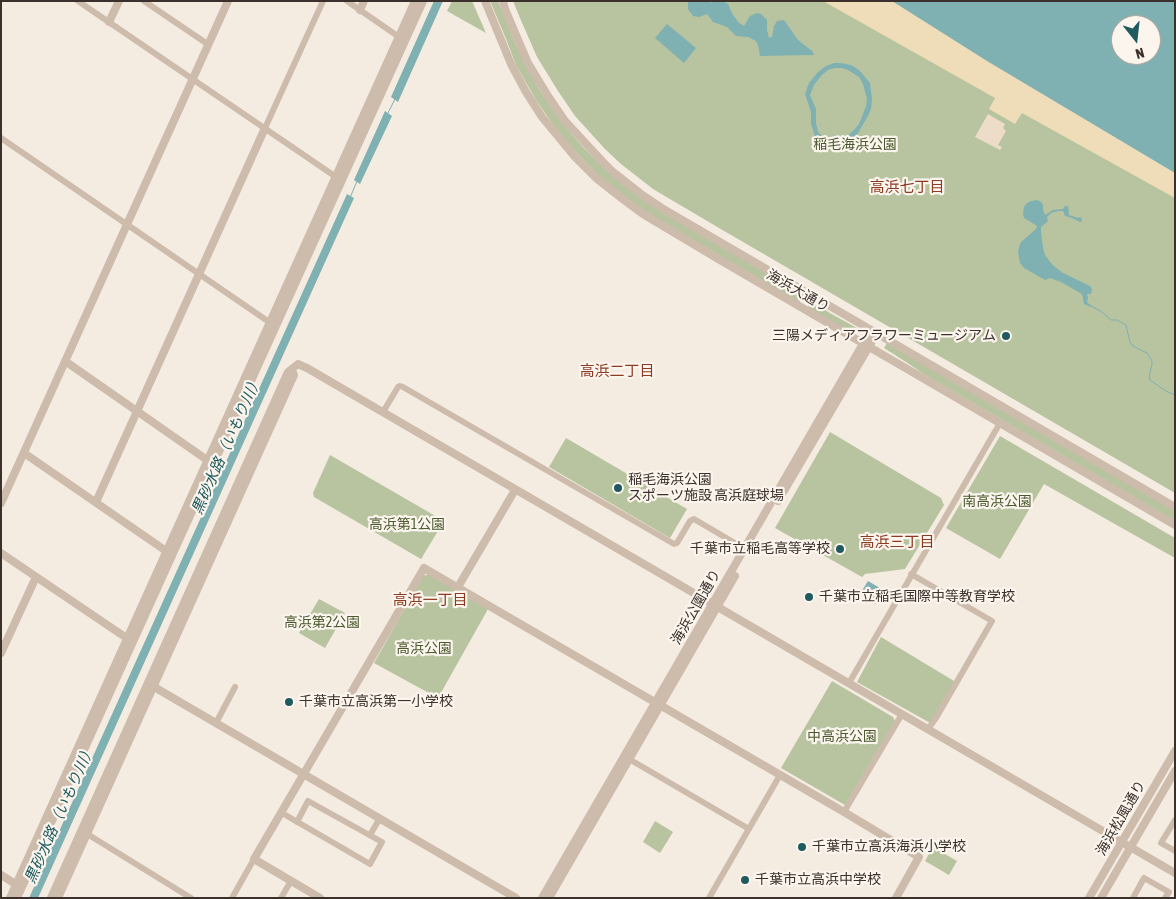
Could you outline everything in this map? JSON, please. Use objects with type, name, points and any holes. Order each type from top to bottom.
[{"type":"street","points":[[78,1],[339,179]]},
{"type":"street","points":[[109,22],[119,1]]},
{"type":"street","points":[[144,1],[209,45]]},
{"type":"street","points":[[1,503],[228,1]]},
{"type":"street","points":[[96,502],[323,1]]},
{"type":"street","points":[[347,1],[399,37]]},
{"type":"street","points":[[360,10],[364,1]]},
{"type":"street","points":[[339,179],[415,1]]},
{"type":"street","points":[[10,898],[19,886],[339,179],[423,1]]},
{"type":"street","name":"海浜大通り","points":[[485,1],[508,56],[526,92],[552,130],[584,166],[642,214],[1175,525]]},
{"type":"street","name":"海浜大通り","points":[[502,4],[528,63],[565,121],[613,172],[641,194],[665,210],[1175,507]]},
{"type":"street","points":[[1,138],[273,324]]},
{"type":"street","points":[[802,308],[810,294]]},
{"type":"street","name":"海浜公園通り","points":[[542,898],[658,704],[874,331]]},
{"type":"street","name":"海浜公園通り","points":[[715,605],[745,549],[866,345]]},
{"type":"street","points":[[65,362],[211,462]]},
{"type":"street","points":[[58,898],[84,832],[150,684],[294,374],[292,370],[298,364],[1175,873]]},
{"type":"street","points":[[383,412],[398,387],[403,387],[674,544],[677,543],[690,521],[694,519],[745,549]]},
{"type":"street","points":[[849,683],[1000,423]]},
{"type":"street","points":[[24,453],[170,553]]},
{"type":"street","points":[[458,587],[515,490]]},
{"type":"street","points":[[1,553],[130,640]]},
{"type":"street","points":[[232,898],[424,568],[919,857],[896,898]]},
{"type":"street","points":[[912,574],[992,621],[928,729]]},
{"type":"street","points":[[1,653],[36,577]]},
{"type":"street","points":[[150,684],[516,898]]},
{"type":"street","points":[[216,723],[235,687]]},
{"type":"street","name":"海浜公園通り","points":[[548,898],[629,759],[658,704]]},
{"type":"street","points":[[844,812],[902,714]]},
{"type":"street","name":"海浜松風通り","points":[[1090,898],[1175,751]]},
{"type":"street","points":[[629,759],[749,829]]},
{"type":"street","name":"海浜松風通り","points":[[1101,898],[1175,771]]},
{"type":"street","points":[[709,898],[780,775]]},
{"type":"street","points":[[282,813],[297,822],[370,864],[382,842],[308,801],[297,822]]},
{"type":"street","points":[[370,835],[380,818]]},
{"type":"street","points":[[1174,822],[1161,843],[1175,851]]},
{"type":"street","points":[[50,898],[84,832]]},
{"type":"street","points":[[84,832],[191,898]]},
{"type":"street","points":[[254,860],[320,898]]},
{"type":"street","points":[[1,875],[19,886]]},
{"type":"street","points":[[1133,898],[1144,878],[1169,892],[1165,898]]},
{"type":"street","points":[[281,898],[291,881]]},
{"type":"street","points":[[17,898],[19,886]]},
{"type":"green space","points":[[452,1],[472,1],[486,33],[447,11]]},
{"type":"green space","points":[[490,1],[498,1],[516,45],[547,101],[563,124],[602,166],[620,182],[803,294],[800,302],[664,223],[628,200],[600,177],[567,143],[536,100],[516,65]]},
{"type":"green space","name":"稲毛海浜公園","points":[[513,1],[890,1],[1175,174],[1175,493],[653,189],[621,164],[575,116],[537,57]]},
{"type":"green space","points":[[812,300],[816,301],[828,312],[857,328],[853,334],[809,308],[808,306]]},
{"type":"green space","points":[[887,343],[1175,510],[1175,521],[925,375],[884,348]]},
{"type":"green space","points":[[830,432],[941,498],[944,505],[905,569],[865,574],[862,577],[775,528]]},
{"type":"green space","name":"南高浜公園","points":[[1000,436],[1175,538],[1175,558],[1044,484],[1000,559],[946,528]]},
{"type":"green space","name":"稲毛海浜公園 スポーツ施設 高浜庭球場","points":[[566,438],[687,509],[670,538],[549,467]]},
{"type":"green space","name":"高浜第1公園","points":[[330,455],[444,521],[421,559],[314,497],[313,493]]},
{"type":"green space","name":"高浜公園","points":[[429,574],[488,609],[438,698],[374,663],[423,576]]},
{"type":"green space","name":"高浜第2公園","points":[[319,599],[345,613],[325,648],[299,633]]},
{"type":"green space","points":[[881,637],[959,684],[932,724],[857,682]]},
{"type":"green space","name":"中高浜公園","points":[[832,681],[893,717],[895,721],[845,805],[781,768]]},
{"type":"green space","points":[[655,821],[673,832],[660,853],[643,842]]},
{"type":"green space","points":[[933,847],[957,861],[949,875],[925,861]]},
{"type":"sand","points":[[823,1],[898,1],[1175,167],[1175,198],[1022,113],[1015,124],[989,109],[995,98]]},
{"type":"shaded area","points":[[988,114],[1005,124],[1003,128],[1006,131],[998,145],[1002,147],[1000,150],[975,137]]},
{"type":"water","points":[[434,1],[443,1],[398,102],[391,97]]},
{"type":"water","points":[[688,1],[710,1],[711,3],[723,1],[728,4],[738,22],[744,26],[750,16],[757,13],[761,14],[767,20],[769,38],[772,37],[777,21],[784,20],[798,40],[812,51],[814,55],[760,56],[756,41],[748,37],[736,36],[727,27],[713,22],[707,14],[699,17],[693,16],[688,9]]},
{"type":"water","points":[[892,1],[1175,1],[1175,173],[987,61]]},
{"type":"water","points":[[667,24],[696,48],[684,63],[655,38]]},
{"type":"water","points":[[834,63],[851,65],[859,70],[870,83],[872,99],[868,116],[858,133],[837,146],[825,144],[815,136],[811,124],[811,112],[805,94],[809,83],[826,66]],"holes":[[[842,68],[859,77],[867,99],[866,106],[859,124],[844,139],[826,140],[818,132],[816,109],[810,95],[814,85],[822,75],[828,70]]]},
{"type":"water","points":[[385,111],[392,116],[360,184],[354,180]]},
{"type":"water","points":[[347,194],[354,198],[38,898],[29,898]]},
{"type":"water","points":[[1037,200],[1043,205],[1045,215],[1053,210],[1063,209],[1065,206],[1068,206],[1069,215],[1082,219],[1080,222],[1065,216],[1063,211],[1051,213],[1047,217],[1048,221],[1041,227],[1041,231],[1045,255],[1050,262],[1063,273],[1090,286],[1092,289],[1091,294],[1087,294],[1087,302],[1091,307],[1084,304],[1082,294],[1061,282],[1050,278],[1045,280],[1024,268],[1020,263],[1018,252],[1021,242],[1037,226],[1024,218],[1024,207],[1027,203]]},
{"type":"water","points":[[868,581],[885,591],[876,604],[860,594]]},
{"type":"waterway","name":"黒砂水路（いもり川）","points":[[388,113],[395,99]]},
{"type":"waterway","name":"黒砂水路（いもり川）","points":[[350,198],[357,181]]},
{"type":"waterway","points":[[1091,306],[1111,320],[1117,320],[1126,325],[1130,342],[1133,346],[1147,353],[1152,361],[1150,380],[1175,395]]},
{"type":"place","name":"三陽メディアフラワーミュージアム","points":[[1006,336]]},
{"type":"place","name":"稲毛海浜公園 スポーツ施設 高浜庭球場","points":[[618,488]]},
{"type":"place","name":"千葉市立稲毛高等学校","points":[[840,549]]},
{"type":"place","name":"千葉市立稲毛国際中等教育学校","points":[[809,597]]},
{"type":"place","name":"千葉市立高浜第一小学校","points":[[289,702]]},
{"type":"place","name":"千葉市立高浜海浜小学校","points":[[802,847]]},
{"type":"place","name":"千葉市立高浜中学校","points":[[745,880]]},
{"type":"district","name":"高浜七丁目","points":[[907,187]]},
{"type":"district","name":"高浜二丁目","points":[[617,371]]},
{"type":"district","name":"高浜三丁目","points":[[897,542]]},
{"type":"district","name":"高浜一丁目","points":[[430,600]]}]
